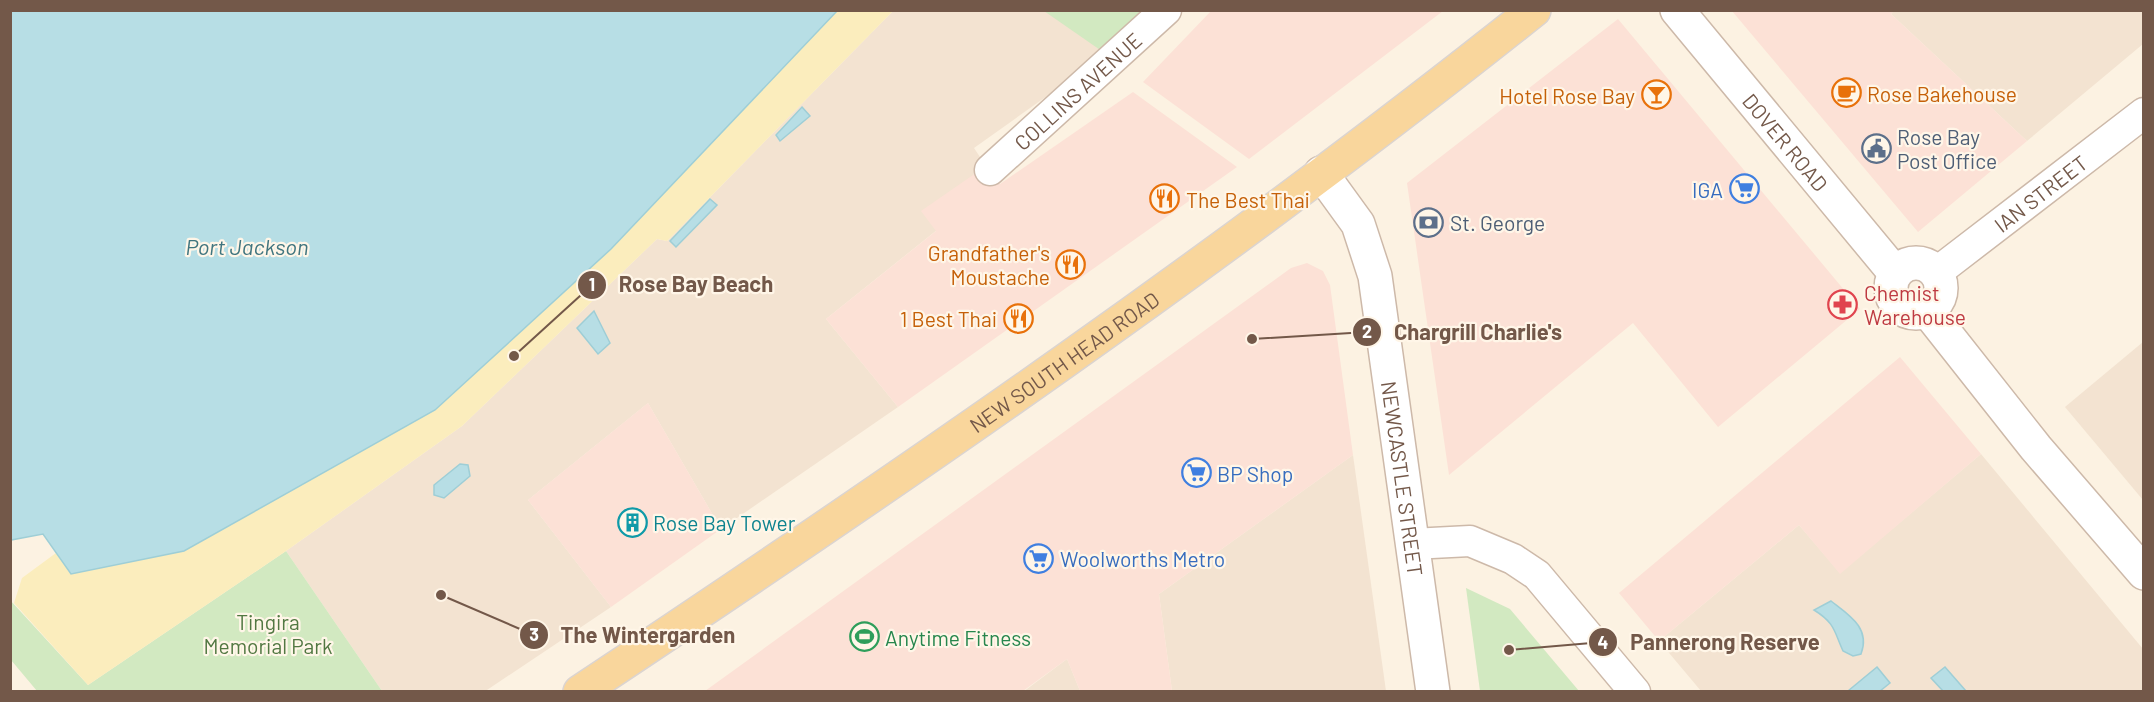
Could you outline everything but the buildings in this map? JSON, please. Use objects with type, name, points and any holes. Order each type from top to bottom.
[{"type":"main road","name":"NEW SOUTH HEAD ROAD","points":[[600,686],[1270,214],[1534,10]]},
{"type":"street","name":"COLLINS AVENUE","points":[[990,170],[1166,10]]},
{"type":"street","name":"DOVER ROAD","points":[[1677,10],[1895,273]]},
{"type":"street","name":"IAN STREET","points":[[1934,271],[1945,266],[2144,113]]},
{"type":"street","name":"NEWCASTLE STREET","points":[[1321,173],[1358,224],[1375,276],[1433,692]]},
{"type":"street","points":[[1910,263],[1919,263],[1934,271],[1939,277],[1941,292],[1934,305],[1927,310],[1908,311],[1896,303],[1891,288],[1895,273],[1910,263]]},
{"type":"street","points":[[1927,310],[2043,458],[2144,573]]},
{"type":"street","points":[[1412,544],[1470,541],[1513,559],[1537,575],[1635,692]]},
{"type":"shaded area","points":[[1894,10],[2143,11],[2143,44],[2027,141],[1891,14]]},
{"type":"shaded area","points":[[893,11],[1147,11],[1106,54],[974,148],[986,166],[937,230],[826,319],[898,407],[721,529],[648,403],[528,500],[611,607],[484,692],[382,691],[286,551],[462,426],[657,239],[667,241]]},
{"type":"shaded area","points":[[1211,11],[1443,11],[1249,159],[1143,82]]},
{"type":"shaded area","points":[[1732,11],[1894,11],[1891,14],[2027,141],[1918,232]]},
{"type":"shaded area","points":[[1618,19],[1860,309],[1718,427],[1633,323],[1449,475],[1407,183]]},
{"type":"shaded area","points":[[1133,92],[1237,167],[898,407],[826,319],[936,231],[921,211],[986,166],[1000,184]]},
{"type":"shaded area","points":[[1307,263],[1323,271],[1330,285],[1353,455],[1159,594],[1172,691],[1080,691],[1067,659],[1023,691],[705,691],[1291,268]]},
{"type":"shaded area","points":[[2143,342],[2143,500],[2065,407]]},
{"type":"shaded area","points":[[1900,357],[1981,454],[1840,574],[1799,525],[1659,641],[1619,593]]},
{"type":"shaded area","name":"Rose Bay Tower","points":[[648,403],[721,529],[611,607],[528,500]]},
{"type":"shaded area","points":[[1981,454],[2143,649],[2143,691],[1701,691],[1659,641],[1799,525],[1840,573]]},
{"type":"shaded area","points":[[1353,455],[1386,691],[1172,691],[1159,594]]},
{"type":"shaded area","points":[[1067,659],[1080,691],[1023,692]]},
{"type":"green space","points":[[1044,11],[1147,11],[1106,54]]},
{"type":"green space","name":"Tingira Memorial Park","points":[[286,551],[382,691],[37,691],[11,660],[10,600],[88,685]]},
{"type":"green space","points":[[1466,588],[1510,609],[1579,691],[1480,691]]},
{"type":"sand","points":[[837,11],[893,11],[667,241],[657,239],[462,426],[286,551],[88,685],[14,603],[22,578],[56,553],[71,574],[435,410],[611,249]]},
{"type":"water","name":"Port Jackson","points":[[10,11],[837,11],[611,249],[435,410],[184,551],[71,574],[43,534],[11,540]]},
{"type":"water","points":[[802,107],[810,116],[780,141],[776,135]]},
{"type":"water","points":[[710,199],[717,205],[676,247],[670,241]]},
{"type":"water","points":[[594,311],[610,343],[598,354],[577,328]]},
{"type":"water","points":[[460,464],[468,465],[470,476],[444,498],[434,495],[434,485]]},
{"type":"water","points":[[1831,601],[1851,617],[1861,629],[1863,645],[1861,654],[1853,656],[1843,651],[1830,623],[1814,610]]},
{"type":"water","points":[[1877,667],[1890,683],[1880,691],[1848,691]]},
{"type":"water","points":[[1945,667],[1966,691],[1943,691],[1931,678]]},
{"type":"place","name":"Rose Bakehouse","points":[[1846,93]]},
{"type":"place","name":"Hotel Rose Bay","points":[[1656,95]]},
{"type":"place","name":"Rose Bay Post Office","points":[[1876,148]]},
{"type":"place","name":"IGA","points":[[1744,189]]},
{"type":"place","name":"The Best Thai","points":[[1165,199]]},
{"type":"place","name":"St. George","points":[[1429,222]]},
{"type":"place","name":"Grandfather's Moustache","points":[[1071,264]]},
{"type":"place","name":"Chemist Warehouse","points":[[1843,304]]},
{"type":"place","name":"1 Best Thai","points":[[1018,318]]},
{"type":"place","name":"Chargrill Charlie's","points":[[1252,339]]},
{"type":"place","name":"Rose Bay Beach","points":[[514,356]]},
{"type":"place","name":"BP Shop","points":[[1196,473]]},
{"type":"place","name":"Rose Bay Tower","points":[[632,522]]},
{"type":"place","name":"Woolworths Metro","points":[[1039,558]]},
{"type":"place","name":"The Wintergarden","points":[[441,595]]},
{"type":"place","name":"Anytime Fitness","points":[[864,637]]},
{"type":"place","name":"Pannerong Reserve","points":[[1509,650]]}]
